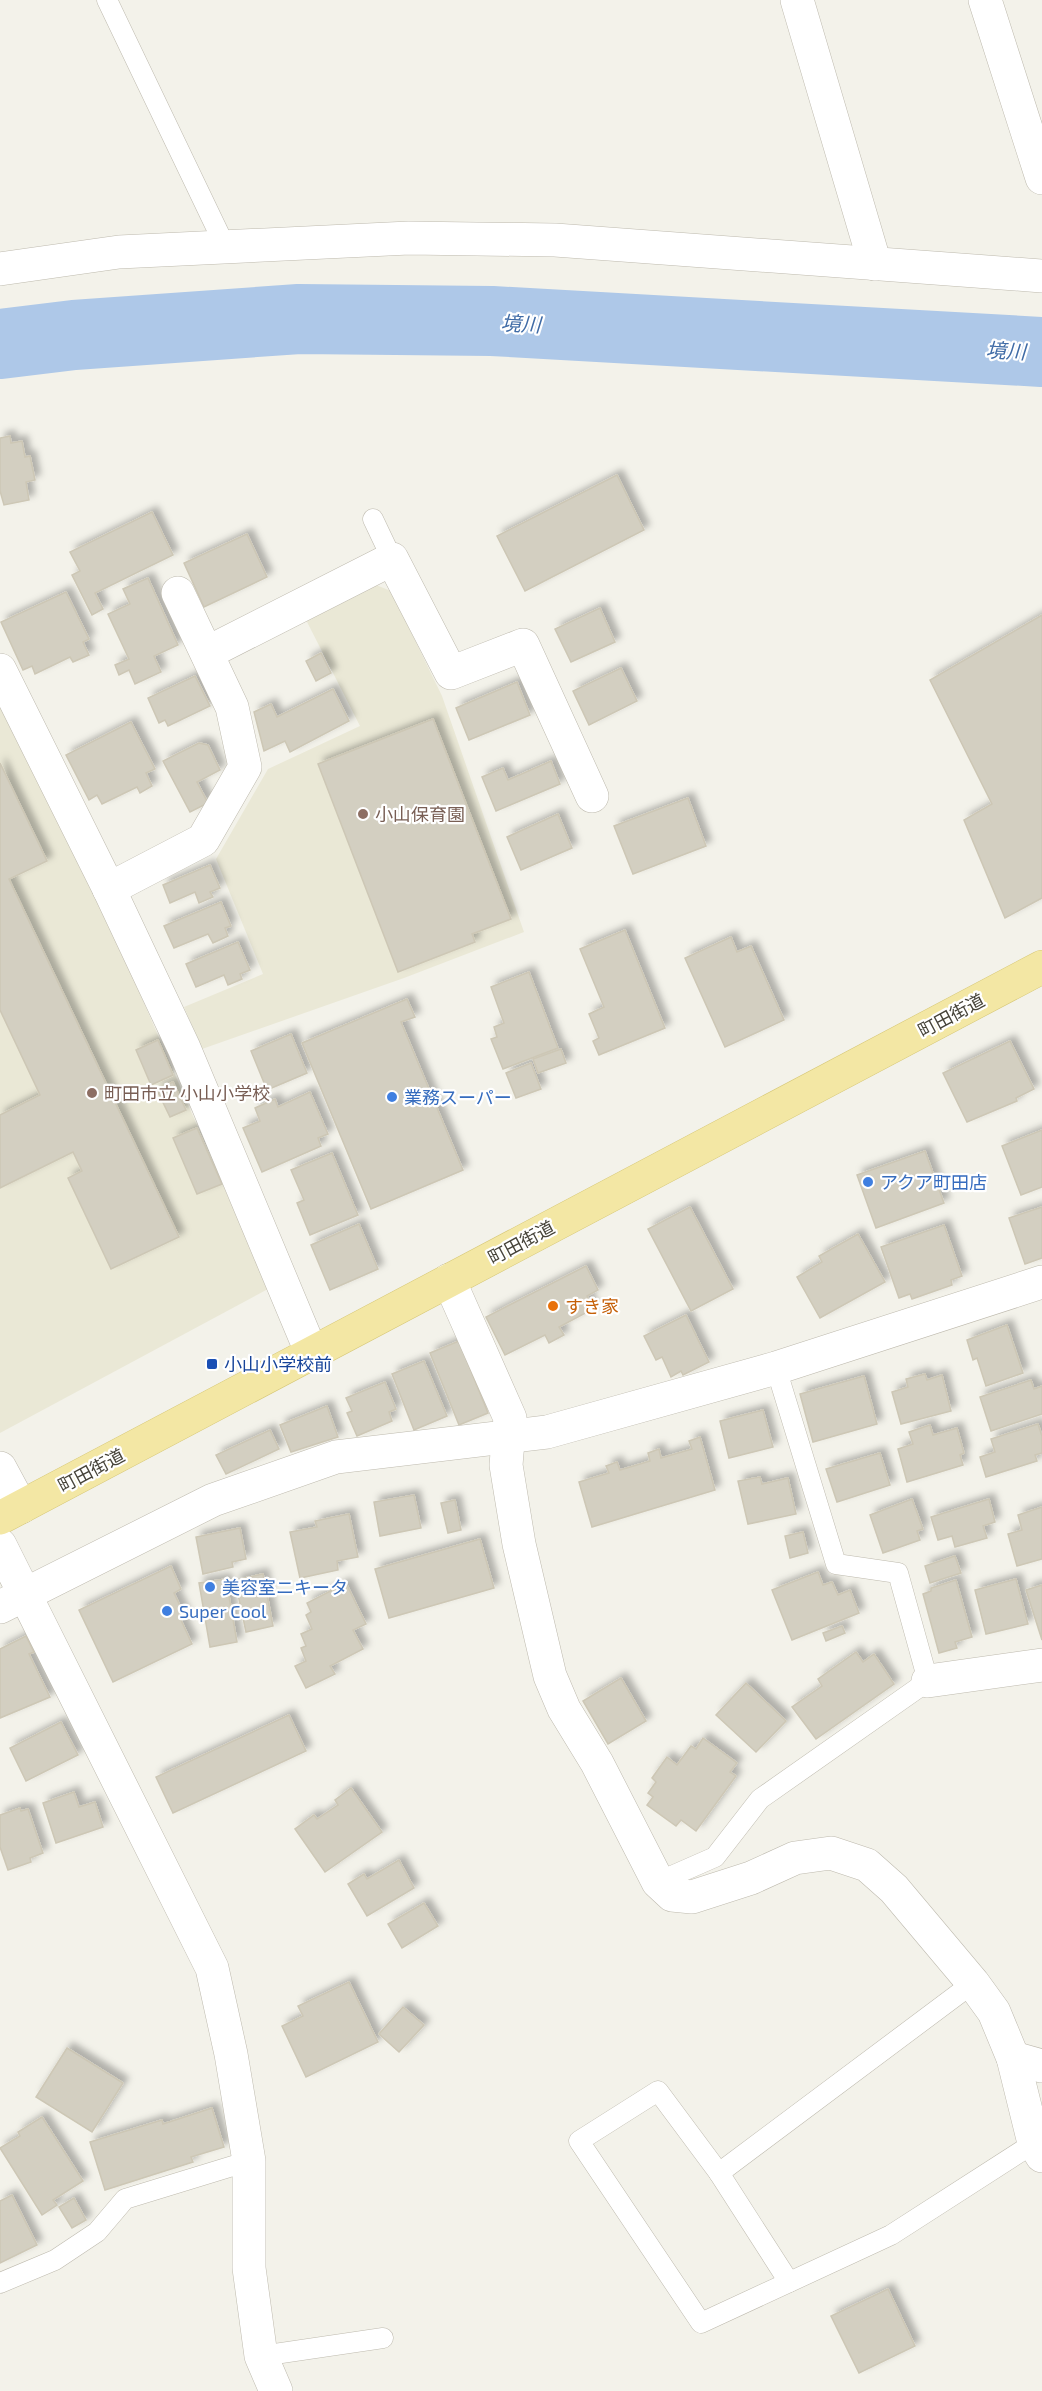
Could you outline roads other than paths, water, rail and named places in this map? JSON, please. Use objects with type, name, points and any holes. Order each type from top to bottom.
[{"type":"main road","name":"町田街道","points":[[11,1513],[1042,967]]},
{"type":"street","points":[[797,0],[875,264]]},
{"type":"street","points":[[985,0],[1042,178]]},
{"type":"street","points":[[0,269],[119,252],[409,238],[555,240],[1042,276]]},
{"type":"street","points":[[207,653],[392,559],[451,673],[523,645],[592,796]]},
{"type":"street","points":[[109,889],[203,840],[245,767],[232,707],[178,593]]},
{"type":"street","points":[[0,670],[109,889],[198,1080],[312,1354]]},
{"type":"street","points":[[449,1280],[510,1418],[507,1465],[519,1544],[550,1676],[564,1709],[597,1763],[658,1882],[672,1895],[692,1897],[751,1878],[795,1858],[831,1853],[867,1865],[894,1889],[973,1983],[1028,2062],[1038,2150]]},
{"type":"street","points":[[13,1600],[213,1500],[336,1457],[547,1432],[776,1368],[1042,1282]]},
{"type":"street","points":[[0,1468],[11,1513]]},
{"type":"street","points":[[0,1545],[13,1600],[212,1968],[231,2054],[249,2161],[249,2268],[261,2356],[276,2391]]},
{"type":"street","points":[[928,1681],[1042,1665]]},
{"type":"lane","points":[[107,0],[225,246]]},
{"type":"lane","points":[[373,519],[392,559]]},
{"type":"lane","points":[[658,1882],[715,1857],[760,1799],[928,1681],[898,1572],[836,1564],[776,1368]]},
{"type":"lane","points":[[719,2174],[973,1983]]},
{"type":"lane","points":[[789,2282],[719,2174],[658,2091],[579,2141],[701,2323],[891,2235],[1038,2150]]},
{"type":"lane","points":[[0,2283],[55,2260],[97,2232],[125,2199],[249,2161]]},
{"type":"lane","points":[[261,2356],[383,2338]]},
{"type":"waterway","name":"境川","points":[[0,344],[74,335],[299,319],[492,321],[1042,352]]},
{"type":"place","name":"小山保育園","points":[[363,814]]},
{"type":"place","name":"町田市立 小山小学校","points":[[92,1093]]},
{"type":"place","name":"業務スーパー","points":[[392,1097]]},
{"type":"place","name":"アクア町田店","points":[[868,1182]]},
{"type":"place","name":"すき家","points":[[553,1306]]},
{"type":"place","name":"小山小学校前","points":[[212,1364]]},
{"type":"place","name":"美容室ニキータ","points":[[210,1587]]},
{"type":"place","name":"Super Cool","points":[[167,1611]]}]
